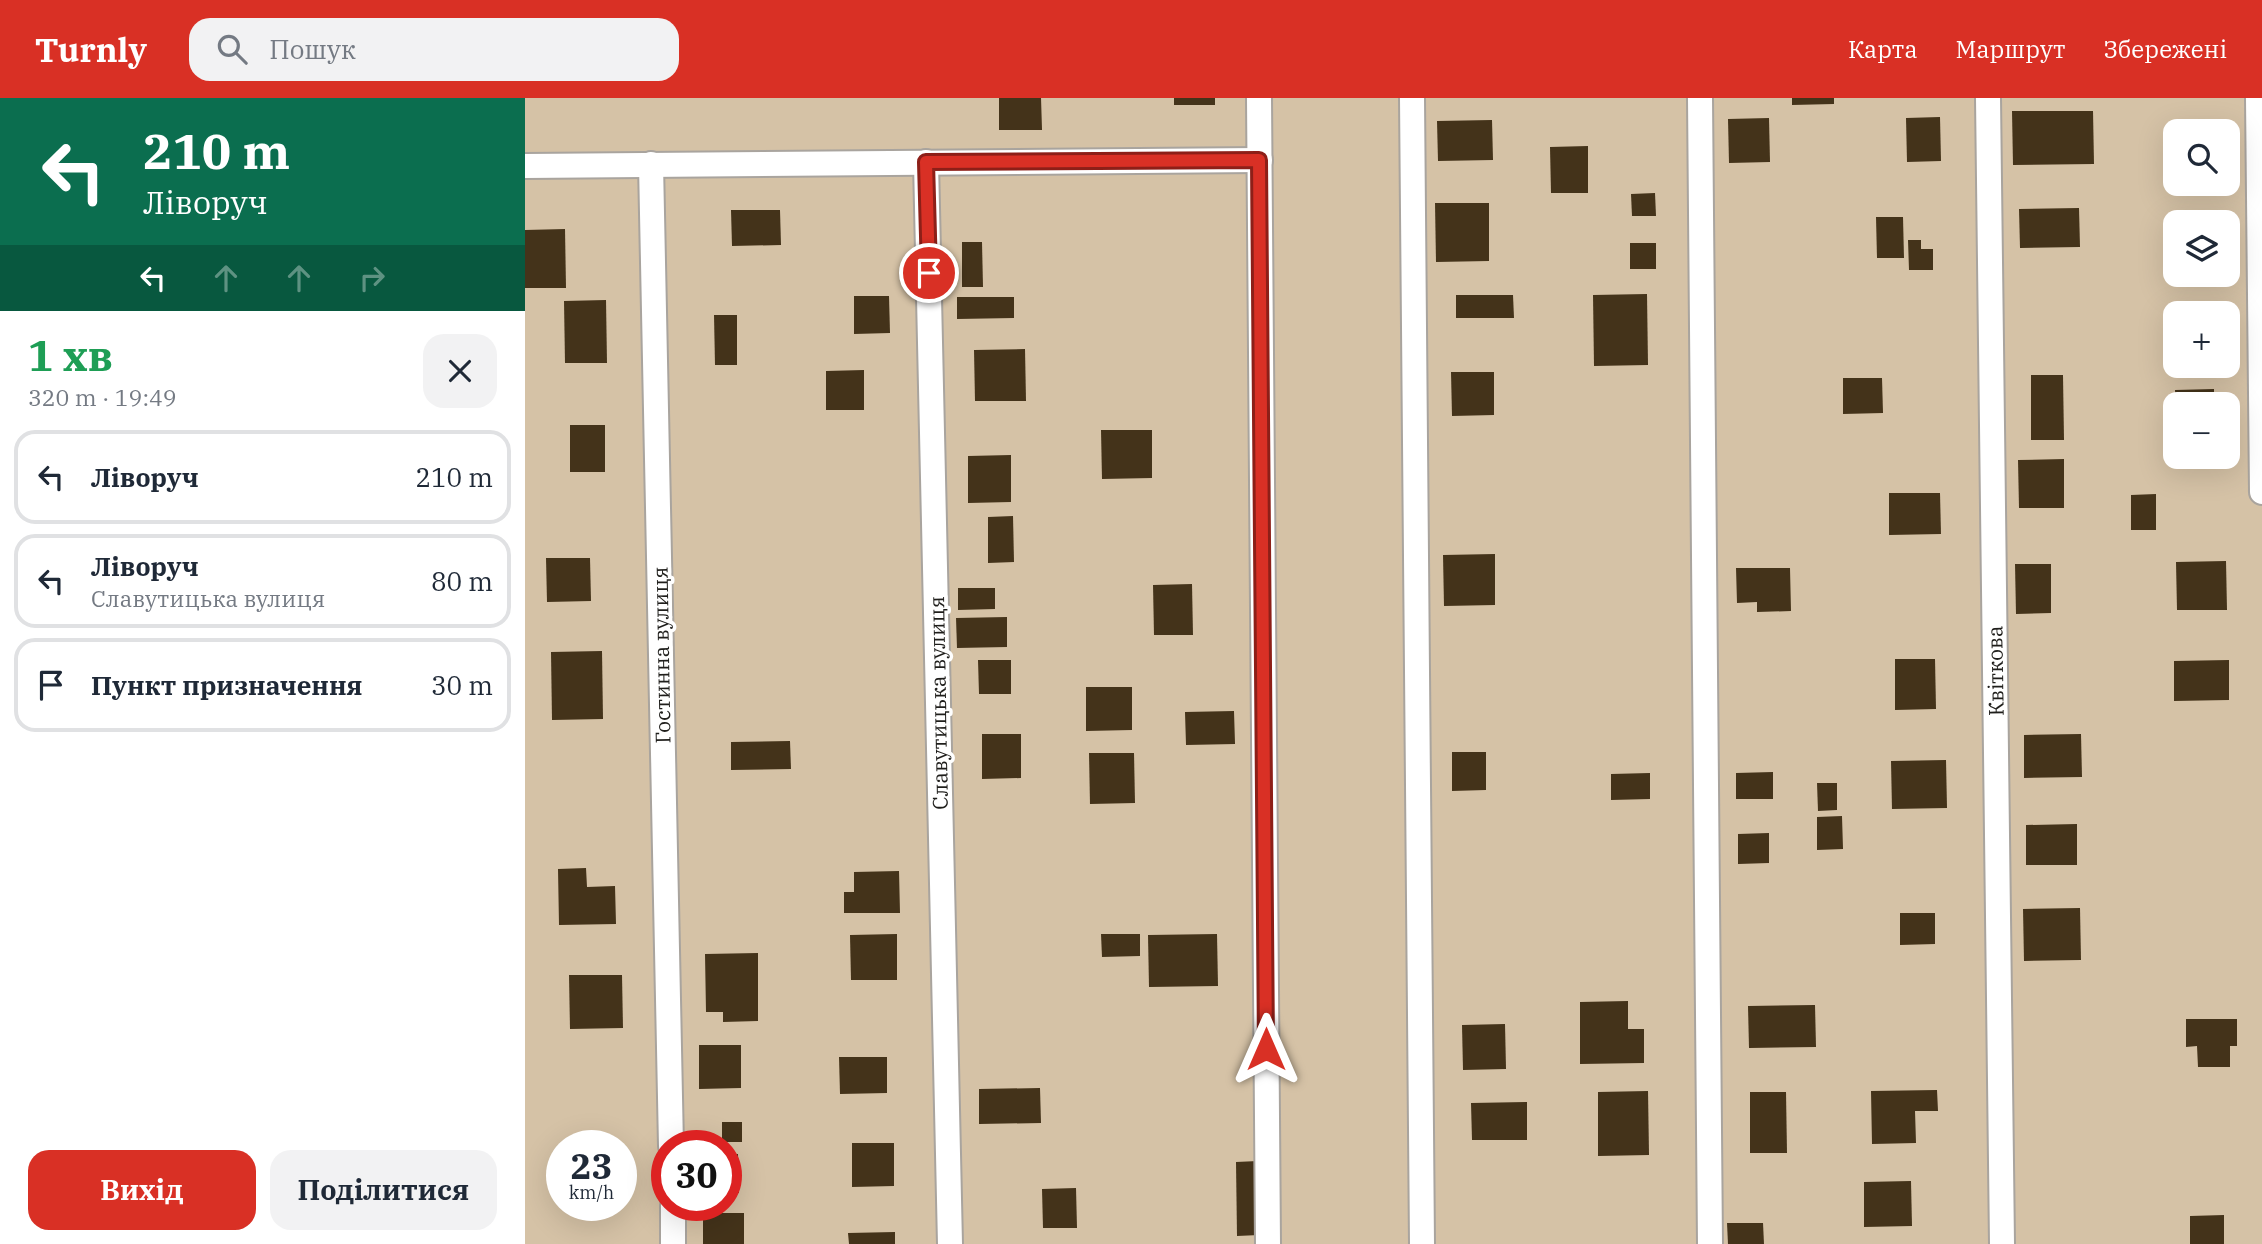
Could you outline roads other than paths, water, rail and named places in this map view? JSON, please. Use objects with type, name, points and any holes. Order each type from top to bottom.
[{"type":"street","points":[[1259,98],[1268,1244]]},
{"type":"street","points":[[1412,98],[1422,1244]]},
{"type":"street","points":[[1700,98],[1710,1244]]},
{"type":"street","name":"Квіткова","points":[[1988,98],[2001,1244]]},
{"type":"street","points":[[2258,98],[2262,492]]},
{"type":"street","points":[[525,166],[1259,160]]},
{"type":"street","name":"Славутицька вулиця","points":[[926,162],[950,1244]]},
{"type":"street","name":"Гостинна вулиця","points":[[651,164],[671,1130]]},
{"type":"street","points":[[673,1221],[673,1244]]}]
